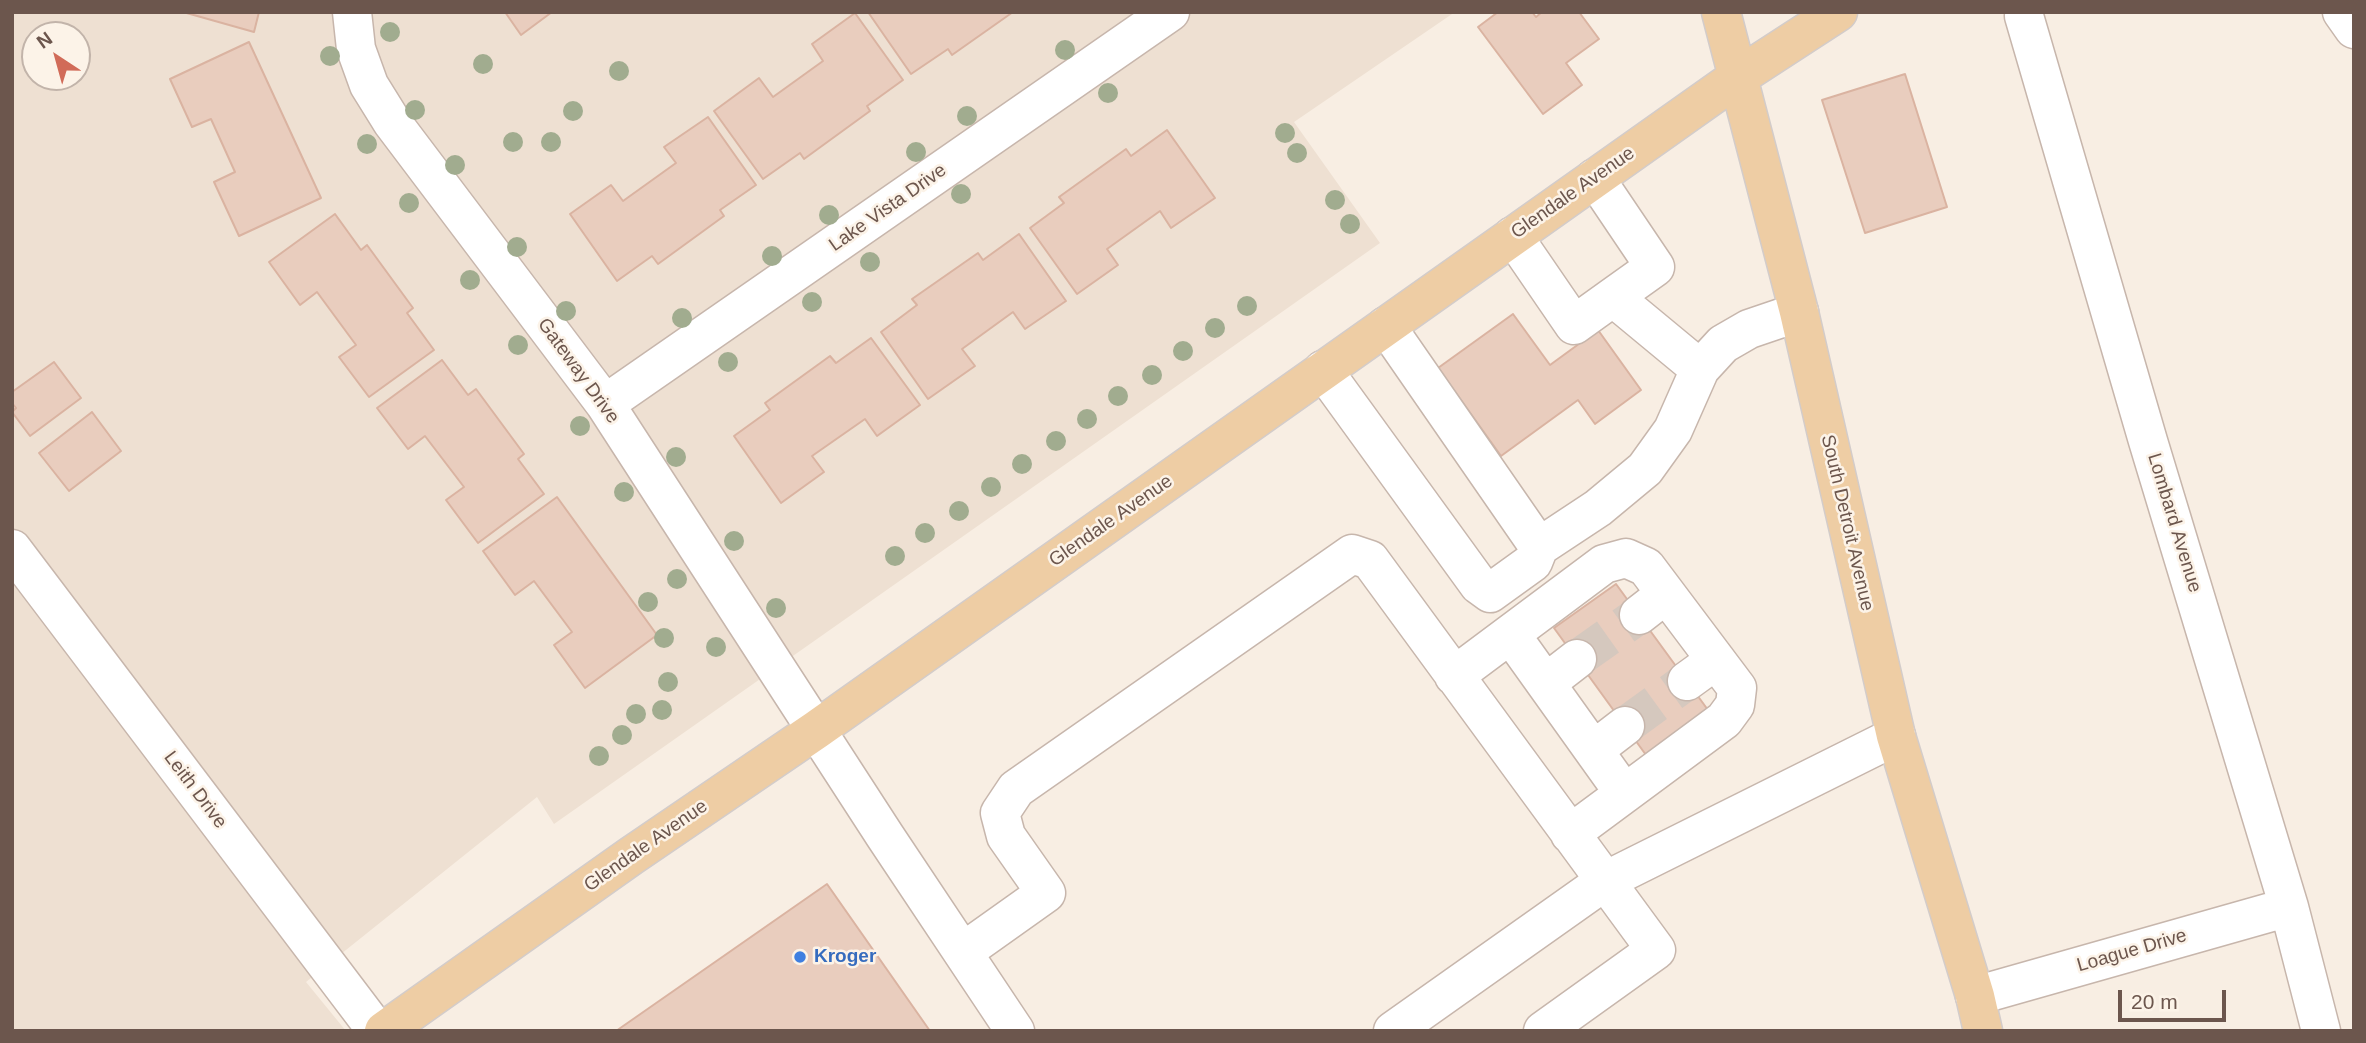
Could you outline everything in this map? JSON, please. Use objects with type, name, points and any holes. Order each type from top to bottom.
[{"type":"main road","name":"South Detroit Avenue","points":[[1721,12],[1799,312],[1896,736],[1979,1013]]},
{"type":"main road","name":"Glendale Avenue","points":[[384,1031],[620,864],[816,730],[1738,77],[1838,12]]},
{"type":"street","name":"Gateway Drive","points":[[352,12],[356,49],[369,86],[392,122],[605,404],[1015,1031]]},
{"type":"street","name":"Lake Vista Drive","points":[[605,404],[1170,12]]},
{"type":"street","points":[[2342,12],[2354,29]]},
{"type":"street","name":"Lombard Avenue","points":[[2024,16],[2148,442],[2289,907],[2321,1031]]},
{"type":"street","points":[[1513,236],[1574,325],[1655,267],[1595,178]]},
{"type":"street","points":[[1613,297],[1700,369]]},
{"type":"street","points":[[1323,370],[1479,585],[1490,593],[1533,562],[1539,547],[1598,508],[1644,469],[1673,430],[1700,369],[1723,344],[1749,329],[1799,312]]},
{"type":"street","points":[[1386,326],[1539,547]]},
{"type":"street","name":"Leith Drive","points":[[12,549],[377,1031]]},
{"type":"street","points":[[963,952],[1046,892],[1006,836],[1000,813],[1016,789],[1352,554],[1370,560],[1656,950],[1543,1031]]},
{"type":"street","points":[[1454,676],[1604,565],[1626,558],[1646,568],[1653,605],[1701,671],[1737,688],[1735,705],[1724,720],[1570,834]]},
{"type":"street","points":[[1511,635],[1624,793]]},
{"type":"street","points":[[1546,683],[1577,659]]},
{"type":"street","points":[[1595,749],[1625,726]]},
{"type":"street","points":[[1393,1031],[1605,881],[1896,736]]},
{"type":"street","name":"Loague Drive","points":[[1979,1013],[2289,907]]},
{"type":"shaded area","points":[[12,12],[1455,12],[1294,122],[1380,243],[554,824],[537,797],[306,982],[346,1031],[12,1031]]},
{"type":"building","points":[[183,12],[259,12],[254,32]]},
{"type":"building","points":[[505,12],[552,12],[521,35]]},
{"type":"building","points":[[868,12],[1013,12],[952,55],[948,49],[911,74]]},
{"type":"building","points":[[1498,12],[1532,12],[1536,17],[1542,12],[1579,12],[1599,39],[1566,63],[1582,85],[1543,114],[1478,27]]},
{"type":"building","points":[[855,13],[903,80],[867,106],[870,111],[804,159],[800,153],[763,179],[714,111],[759,78],[773,97],[823,61],[812,44]]},
{"type":"building","points":[[249,42],[321,198],[239,236],[214,182],[235,172],[211,119],[192,127],[170,79]]},
{"type":"building","points":[[1905,74],[1947,207],[1865,233],[1822,100]]},
{"type":"building","points":[[708,117],[756,185],[720,210],[724,216],[658,264],[652,256],[617,281],[570,214],[611,185],[623,201],[676,163],[664,147]]},
{"type":"building","points":[[1167,130],[1215,198],[1171,228],[1160,211],[1107,249],[1118,265],[1077,294],[1030,228],[1064,203],[1059,197],[1126,149],[1131,156]]},
{"type":"building","points":[[335,214],[361,250],[367,245],[413,308],[407,313],[434,350],[369,397],[339,357],[356,345],[317,292],[300,305],[269,262]]},
{"type":"building","points":[[1019,234],[1066,301],[1025,329],[1013,312],[962,349],[975,366],[928,399],[881,332],[917,305],[912,299],[978,253],[983,260]]},
{"type":"building","points":[[1513,314],[1550,365],[1598,330],[1641,390],[1595,424],[1578,400],[1501,456],[1438,368]]},
{"type":"building","points":[[871,338],[920,405],[877,436],[865,419],[812,456],[824,472],[781,503],[734,436],[770,410],[765,403],[830,356],[836,363]]},
{"type":"building","points":[[442,360],[468,395],[476,389],[524,454],[518,459],[544,494],[478,543],[446,500],[464,487],[425,436],[408,449],[377,408]]},
{"type":"building","points":[[54,362],[81,398],[30,436],[12,412],[16,408],[12,403],[12,392]]},
{"type":"building","points":[[92,412],[121,451],[69,491],[39,453]]},
{"type":"building","points":[[557,497],[657,635],[585,688],[554,645],[572,632],[534,581],[515,595],[483,551]]},
{"type":"building","points":[[1616,584],[1708,710],[1646,755],[1554,628]]},
{"type":"building","name":"Kroger","points":[[827,884],[930,1031],[616,1031]]},
{"type":"tunnel","points":[[1577,659],[1639,615]]},
{"type":"tunnel","points":[[1625,726],[1687,681]]},
{"type":"place","name":"Kroger","points":[[800,957]]}]
